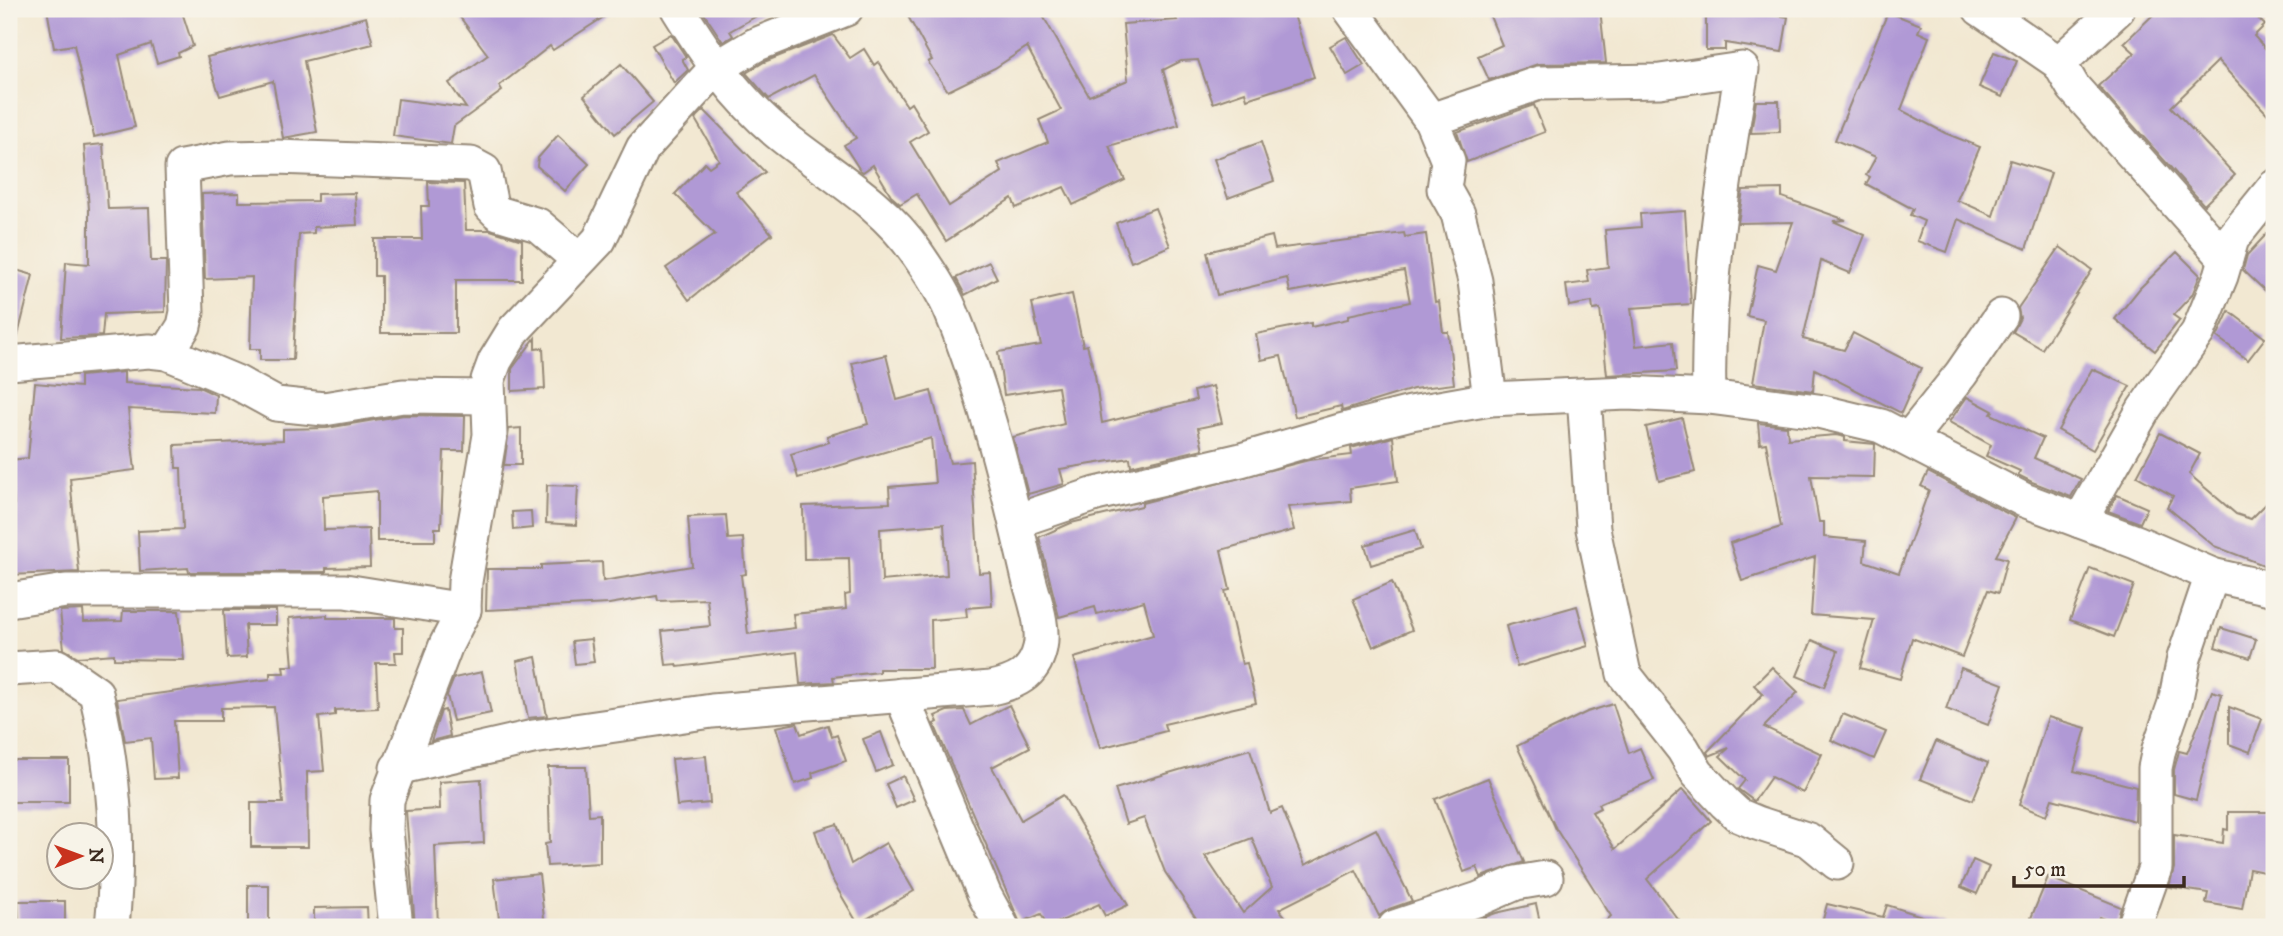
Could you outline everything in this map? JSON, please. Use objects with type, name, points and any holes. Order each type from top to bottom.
[{"type":"street","points":[[397,768],[533,737],[712,711],[991,688],[1015,683],[1027,674],[1040,648],[1040,625],[1016,521],[991,431],[951,312],[916,251],[898,229],[856,191],[776,131],[715,69],[678,9]]},
{"type":"street","points":[[396,927],[386,830],[387,800],[446,645],[464,611],[465,582],[490,435],[488,380],[495,361],[514,330],[599,240],[643,148],[715,69],[755,45],[846,9]]},
{"type":"street","points":[[1350,9],[1432,120],[1448,161],[1444,189],[1458,214],[1475,281],[1490,399]]},
{"type":"street","points":[[1980,9],[2059,63],[2073,87],[2226,259]]},
{"type":"street","points":[[2059,63],[2118,9]]},
{"type":"street","points":[[1432,120],[1539,83],[1660,81],[1742,69],[1715,249],[1708,347],[1709,397]]},
{"type":"street","points":[[167,353],[184,326],[187,312],[181,167],[230,158],[276,157],[471,164],[484,171],[491,206],[498,213],[538,225],[579,260]]},
{"type":"street","points":[[2080,520],[2144,409],[2198,332],[2232,239],[2274,187]]},
{"type":"street","points":[[1909,439],[1961,374],[2001,316]]},
{"type":"street","points":[[9,363],[149,351],[167,353],[236,382],[276,404],[324,409],[403,396],[488,397]]},
{"type":"street","points":[[1016,521],[1096,494],[1241,460],[1340,430],[1490,399],[1628,393],[1709,397],[1818,411],[1881,426],[2024,500],[2080,520],[2212,575],[2274,589]]},
{"type":"street","points":[[1584,395],[1593,529],[1624,674],[1683,749],[1698,773],[1732,809],[1757,823],[1809,840],[1837,863]]},
{"type":"street","points":[[2134,927],[2155,868],[2155,768],[2159,749],[2175,703],[2184,658],[2212,575]]},
{"type":"street","points":[[9,600],[66,591],[345,591],[464,611]]},
{"type":"street","points":[[9,669],[57,666],[96,693],[110,755],[115,813],[112,927]]},
{"type":"street","points":[[901,695],[985,895],[1002,927]]},
{"type":"street","points":[[1395,927],[1412,919],[1479,899],[1516,883],[1546,878]]},
{"type":"building","points":[[47,9],[181,9],[193,46],[178,53],[179,56],[157,63],[151,44],[119,55],[135,127],[94,137],[74,45],[54,48]]},
{"type":"building","points":[[454,9],[616,9],[553,50],[550,46],[499,86],[502,91],[454,126],[451,144],[393,136],[398,99],[466,108],[449,83],[488,55]]},
{"type":"building","points":[[701,9],[769,9],[730,31],[733,36],[723,42]]},
{"type":"building","points":[[904,9],[1039,9],[1089,96],[1128,80],[1123,24],[1177,20],[1172,9],[1292,9],[1314,77],[1247,99],[1245,92],[1213,103],[1198,60],[1181,61],[1163,70],[1179,125],[1109,146],[1125,180],[1073,205],[1064,187],[1016,208],[1012,198],[946,241],[917,194],[900,204],[892,197],[873,165],[863,172],[860,170],[844,145],[856,138],[814,75],[769,99],[746,73],[764,62],[833,35],[850,58],[864,49],[874,65],[878,62],[907,106],[911,103],[928,131],[910,142],[949,206],[1002,172],[998,163],[1048,142],[1039,120],[1061,110],[1027,47],[995,68],[948,91],[928,62],[932,60]]},
{"type":"building","points":[[1487,9],[1600,9],[1606,63],[1538,64],[1489,80],[1478,56],[1502,45]]},
{"type":"building","points":[[1706,9],[1740,9],[1788,17],[1782,52],[1725,43],[1725,50],[1706,50]]},
{"type":"building","points":[[2159,9],[2248,9],[2265,25],[2254,36],[2274,58],[2274,121],[2218,61],[2171,107],[2235,175],[2204,205],[2098,86],[2135,53],[2124,43]]},
{"type":"building","points":[[1888,12],[1921,25],[1918,32],[1929,37],[1901,110],[1945,133],[1980,147],[1957,200],[1993,216],[2010,160],[2051,173],[2026,249],[1958,219],[1947,252],[1917,241],[1924,221],[1910,215],[1913,209],[1866,184],[1870,177],[1866,175],[1876,157],[1835,140]]},
{"type":"building","points":[[366,17],[373,44],[304,61],[317,132],[283,138],[273,81],[220,96],[207,57]]},
{"type":"building","points":[[671,34],[686,57],[682,59],[688,70],[674,83],[652,45]]},
{"type":"building","points":[[1346,37],[1364,65],[1347,75],[1330,46]]},
{"type":"building","points":[[1994,52],[2017,61],[2002,97],[1979,87]]},
{"type":"building","points":[[621,64],[653,102],[615,134],[584,96]]},
{"type":"building","points":[[1756,101],[1779,101],[1780,132],[1751,133]]},
{"type":"building","points":[[1534,105],[1545,132],[1467,162],[1457,132]]},
{"type":"building","points":[[704,110],[765,172],[736,192],[772,234],[689,300],[666,268],[715,234],[675,194],[705,163],[709,167],[719,160],[695,119]]},
{"type":"building","points":[[558,135],[589,164],[565,191],[537,166],[538,158]]},
{"type":"building","points":[[1261,142],[1274,181],[1228,198],[1214,159]]},
{"type":"building","points":[[103,144],[108,209],[149,208],[151,261],[166,261],[165,312],[104,314],[102,336],[61,338],[66,262],[89,264],[89,209],[84,146]]},
{"type":"building","points":[[428,182],[464,183],[466,230],[490,230],[522,240],[522,280],[456,280],[456,333],[381,333],[381,276],[374,276],[374,239],[422,239],[421,206],[429,206]]},
{"type":"building","points":[[1782,189],[1782,197],[1846,220],[1833,221],[1865,235],[1850,273],[1821,261],[1803,339],[1844,350],[1853,333],[1921,368],[1901,413],[1815,369],[1813,391],[1753,383],[1764,320],[1747,316],[1758,265],[1776,270],[1793,222],[1738,223],[1743,190]]},
{"type":"building","points":[[239,193],[239,202],[317,201],[317,194],[355,193],[357,225],[314,227],[314,233],[299,234],[293,360],[260,360],[260,349],[250,349],[252,277],[205,279],[202,194]]},
{"type":"building","points":[[1155,208],[1170,246],[1131,262],[1116,223]]},
{"type":"building","points":[[1685,211],[1691,304],[1631,308],[1636,346],[1673,342],[1676,371],[1607,375],[1600,309],[1593,310],[1592,302],[1569,306],[1566,285],[1589,282],[1587,270],[1608,267],[1605,230],[1641,227],[1640,214]]},
{"type":"building","points":[[2274,226],[2274,299],[2243,270],[2247,255]]},
{"type":"building","points":[[1404,233],[1405,237],[1426,234],[1435,302],[1439,301],[1443,332],[1448,332],[1454,384],[1413,389],[1342,411],[1341,406],[1295,417],[1281,356],[1261,360],[1256,334],[1311,323],[1311,327],[1348,319],[1348,315],[1410,302],[1404,271],[1290,292],[1287,278],[1217,295],[1207,252],[1272,236],[1275,249]]},
{"type":"building","points":[[2060,247],[2092,270],[2042,349],[2013,332],[2020,318],[2018,308]]},
{"type":"building","points":[[2177,252],[2200,275],[2192,295],[2173,315],[2180,320],[2155,351],[2115,319],[2140,288]]},
{"type":"building","points":[[989,262],[997,278],[965,295],[956,278]]},
{"type":"building","points":[[9,268],[33,275],[16,343],[9,344]]},
{"type":"building","points":[[1072,294],[1083,346],[1087,345],[1095,375],[1102,423],[1196,400],[1194,391],[1213,386],[1222,423],[1198,428],[1203,449],[1131,466],[1130,458],[1060,469],[1064,484],[1028,494],[1013,437],[1064,424],[1058,387],[1004,395],[998,352],[1041,345],[1032,303]]},
{"type":"building","points":[[2229,311],[2265,338],[2248,360],[2217,337]]},
{"type":"building","points":[[535,338],[535,349],[543,348],[545,389],[512,391],[512,369]]},
{"type":"building","points":[[886,355],[897,400],[931,391],[950,463],[972,461],[979,573],[990,572],[992,606],[966,608],[967,617],[931,620],[932,669],[879,669],[879,672],[833,677],[834,682],[800,684],[797,652],[678,667],[677,664],[666,665],[662,631],[710,626],[707,599],[658,601],[657,596],[609,604],[486,610],[487,569],[541,569],[541,565],[602,562],[603,581],[692,566],[688,517],[726,515],[728,539],[743,538],[746,574],[741,575],[748,634],[795,628],[793,614],[846,609],[845,595],[850,594],[849,558],[804,559],[803,506],[890,503],[889,487],[935,483],[931,438],[798,478],[791,454],[829,442],[827,436],[868,424],[852,363]],"holes":[[[944,524],[947,575],[882,581],[880,529]]]},
{"type":"building","points":[[2092,369],[2130,386],[2093,450],[2058,430]]},
{"type":"building","points":[[124,372],[124,383],[199,387],[216,395],[215,413],[128,409],[135,470],[70,478],[79,572],[9,575],[9,505],[14,504],[10,460],[28,458],[35,383],[80,387],[80,376]]},
{"type":"building","points":[[1967,397],[1993,411],[1991,414],[2043,438],[2034,458],[2081,479],[2071,497],[2032,482],[2018,475],[2020,471],[1986,456],[1991,445],[1949,422]]},
{"type":"building","points":[[404,415],[465,416],[464,451],[444,451],[441,528],[435,528],[435,541],[377,541],[377,491],[323,496],[324,530],[369,529],[370,567],[326,568],[326,572],[189,572],[188,568],[140,571],[138,531],[183,529],[181,468],[176,468],[175,445],[283,440],[283,429],[327,428]]},
{"type":"building","points":[[1682,418],[1695,472],[1659,481],[1646,427]]},
{"type":"building","points":[[1758,423],[1787,426],[1788,439],[1836,435],[1845,437],[1845,441],[1875,444],[1874,477],[1811,476],[1819,522],[1824,522],[1824,537],[1866,541],[1864,561],[1899,573],[1929,490],[1921,486],[1928,472],[2016,518],[1996,556],[2007,559],[1998,593],[1988,590],[1962,657],[1912,638],[1900,679],[1860,668],[1874,620],[1811,615],[1815,557],[1742,581],[1730,543],[1781,527],[1766,443],[1760,444]]},
{"type":"building","points":[[521,428],[521,465],[504,465],[509,429]]},
{"type":"building","points":[[2160,433],[2200,454],[2189,474],[2236,514],[2251,519],[2274,496],[2274,569],[2214,546],[2167,507],[2173,496],[2137,476]]},
{"type":"building","points":[[1393,437],[1398,481],[1350,488],[1351,501],[1288,507],[1294,530],[1221,550],[1230,590],[1225,591],[1242,664],[1247,663],[1256,703],[1164,724],[1166,731],[1100,748],[1074,658],[1153,635],[1144,601],[1097,614],[1095,607],[1059,617],[1039,537],[1071,523],[1142,506],[1142,503],[1309,460],[1352,455],[1351,448]]},
{"type":"building","points":[[547,485],[578,486],[576,525],[546,523]]},
{"type":"building","points":[[2117,495],[2147,508],[2140,523],[2108,511]]},
{"type":"building","points":[[531,511],[532,528],[513,530],[512,512]]},
{"type":"building","points":[[1415,530],[1421,549],[1371,565],[1365,545]]},
{"type":"building","points":[[2090,568],[2134,585],[2114,637],[2070,620]]},
{"type":"building","points":[[1392,582],[1412,630],[1373,647],[1353,599]]},
{"type":"building","points":[[1577,606],[1588,646],[1517,667],[1506,626]]},
{"type":"building","points":[[83,610],[84,622],[122,621],[123,611],[179,611],[184,660],[114,659],[114,654],[78,657],[64,649],[60,611]]},
{"type":"building","points":[[224,610],[276,610],[276,625],[245,625],[247,657],[227,658]]},
{"type":"building","points":[[327,615],[327,618],[395,618],[395,628],[403,628],[403,652],[395,652],[396,663],[376,663],[378,708],[335,710],[335,715],[319,717],[324,771],[307,772],[308,847],[251,847],[251,803],[283,803],[274,707],[221,708],[221,721],[174,721],[178,778],[154,779],[151,738],[125,741],[117,699],[270,679],[270,673],[284,673],[283,666],[293,666],[289,618]]},
{"type":"building","points":[[2221,628],[2256,639],[2250,658],[2215,647]]},
{"type":"building","points":[[591,639],[594,662],[575,664],[572,641]]},
{"type":"building","points":[[1812,640],[1838,651],[1824,687],[1797,676]]},
{"type":"building","points":[[536,657],[547,716],[528,718],[517,661]]},
{"type":"building","points":[[1772,667],[1798,692],[1764,727],[1822,754],[1803,793],[1771,777],[1754,801],[1738,789],[1745,780],[1720,756],[1729,748],[1709,756],[1707,752],[1763,694],[1754,685]]},
{"type":"building","points":[[1961,668],[2003,684],[1988,725],[1946,709]]},
{"type":"building","points":[[482,672],[491,713],[453,721],[447,695],[454,678]]},
{"type":"building","points":[[2212,691],[2222,694],[2196,800],[2174,794],[2174,770],[2179,751],[2187,753]]},
{"type":"building","points":[[1613,704],[1629,753],[1640,748],[1654,780],[1598,804],[1600,808],[1592,812],[1615,849],[1683,789],[1711,821],[1647,879],[1684,927],[1600,927],[1611,916],[1556,829],[1517,746],[1587,712]]},
{"type":"building","points":[[1009,705],[1030,747],[992,767],[1021,820],[1063,795],[1128,905],[1105,916],[1099,904],[1048,927],[1041,914],[1020,923],[934,724],[938,722],[935,716],[947,711],[964,710],[971,725]]},
{"type":"building","points":[[2229,707],[2262,719],[2250,752],[2229,744]]},
{"type":"building","points":[[445,710],[450,736],[431,741],[441,711]]},
{"type":"building","points":[[1843,714],[1886,732],[1874,759],[1831,740]]},
{"type":"building","points":[[2048,717],[2086,728],[2074,771],[2136,787],[2135,821],[2052,799],[2046,816],[2019,805]]},
{"type":"building","points":[[797,723],[801,734],[828,725],[832,737],[837,735],[846,761],[812,773],[813,778],[795,784],[776,727]]},
{"type":"building","points":[[881,732],[893,765],[876,772],[863,739]]},
{"type":"building","points":[[1936,741],[1988,763],[1973,800],[1920,779]]},
{"type":"building","points":[[1250,749],[1270,813],[1282,808],[1305,865],[1376,829],[1412,901],[1389,909],[1379,916],[1356,870],[1279,909],[1294,927],[1202,927],[1165,872],[1144,818],[1126,824],[1115,789]],"holes":[[[1252,838],[1272,887],[1243,913],[1205,856]]]},
{"type":"building","points":[[706,756],[710,803],[677,806],[672,759]]},
{"type":"building","points":[[9,760],[69,760],[69,802],[9,802]]},
{"type":"building","points":[[548,767],[586,767],[589,815],[600,814],[600,863],[547,866],[545,844],[550,843]]},
{"type":"building","points":[[903,776],[914,800],[896,808],[886,784]]},
{"type":"building","points":[[1488,778],[1524,862],[1481,877],[1477,867],[1464,872],[1435,799]]},
{"type":"building","points":[[481,779],[484,843],[435,846],[438,927],[415,927],[406,811],[440,809],[439,782]]},
{"type":"building","points":[[2228,812],[2274,812],[2274,874],[2249,869],[2242,909],[2206,903],[2208,893],[2169,887],[2174,868],[2174,835],[2223,843],[2224,829],[2228,830]]},
{"type":"building","points":[[837,824],[851,864],[886,843],[914,891],[858,924],[830,876],[815,831]]},
{"type":"building","points":[[1973,860],[1989,867],[1977,894],[1961,887]]},
{"type":"building","points":[[539,874],[545,927],[500,927],[494,879]]},
{"type":"building","points":[[2048,877],[2121,907],[2116,924],[2099,917],[2095,927],[2055,927],[2031,918]]},
{"type":"building","points":[[248,885],[269,885],[269,927],[248,927]]},
{"type":"building","points":[[18,901],[65,901],[65,927],[19,927]]},
{"type":"building","points":[[1536,904],[1541,927],[1466,927],[1466,924],[1496,913]]},
{"type":"building","points":[[1827,904],[1883,917],[1887,905],[1944,923],[1944,927],[1821,927]]},
{"type":"building","points":[[367,907],[368,927],[314,927],[314,908]]}]
